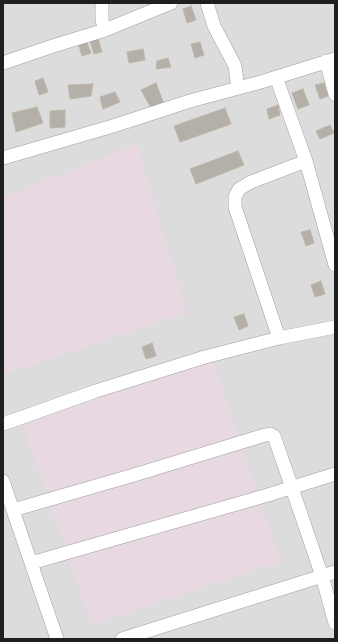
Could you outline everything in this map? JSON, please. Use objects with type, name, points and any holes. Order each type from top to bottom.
[{"type":"street","points":[[102,3],[102,20],[105,30]]},
{"type":"street","points":[[3,63],[105,30],[171,3]]},
{"type":"street","points":[[207,3],[214,26],[235,66],[238,88]]},
{"type":"street","points":[[3,158],[331,60],[335,94]]},
{"type":"street","points":[[276,77],[306,161],[335,265]]},
{"type":"street","points":[[279,338],[235,207],[235,197],[239,189],[251,182],[306,161]]},
{"type":"street","points":[[3,424],[160,370],[220,352],[335,327]]},
{"type":"street","points":[[13,510],[270,434],[274,436],[292,488],[322,576],[335,623]]},
{"type":"street","points":[[30,563],[292,488],[335,474]]},
{"type":"street","points":[[3,481],[54,638]]},
{"type":"street","points":[[122,639],[335,572]]},
{"type":"shaded area","points":[[3,3],[335,3],[335,639],[3,639]]},
{"type":"shaded area","points":[[137,144],[187,312],[4,375],[3,197]]},
{"type":"shaded area","points":[[209,348],[281,561],[91,625],[18,412]]},
{"type":"building","points":[[191,6],[196,20],[187,23],[183,9]]},
{"type":"building","points":[[98,38],[102,52],[94,54],[90,41]]},
{"type":"building","points":[[86,40],[91,53],[82,56],[78,42]]},
{"type":"building","points":[[200,42],[204,55],[195,58],[191,44]]},
{"type":"building","points":[[143,49],[145,60],[129,63],[127,52]]},
{"type":"building","points":[[168,58],[171,67],[156,69],[157,61]]},
{"type":"building","points":[[43,78],[48,92],[39,95],[35,81]]},
{"type":"building","points":[[156,83],[164,104],[151,108],[141,90]]},
{"type":"building","points":[[324,83],[328,96],[320,99],[315,85]]},
{"type":"building","points":[[93,84],[91,96],[70,99],[68,85]]},
{"type":"building","points":[[303,89],[309,105],[298,109],[292,93]]},
{"type":"building","points":[[115,92],[120,102],[103,109],[100,97]]},
{"type":"building","points":[[278,105],[280,115],[269,119],[267,109]]},
{"type":"building","points":[[37,107],[43,123],[16,132],[12,113]]},
{"type":"building","points":[[225,108],[231,124],[180,142],[174,126]]},
{"type":"building","points":[[65,110],[65,127],[50,128],[50,111]]},
{"type":"building","points":[[330,125],[334,133],[320,139],[316,131]]},
{"type":"building","points":[[238,151],[244,165],[196,184],[190,169]]},
{"type":"building","points":[[310,230],[314,243],[306,246],[301,232]]},
{"type":"building","points":[[321,281],[325,294],[315,297],[311,285]]},
{"type":"building","points":[[244,314],[248,326],[239,330],[234,317]]},
{"type":"building","points":[[152,343],[156,356],[146,359],[142,347]]}]
